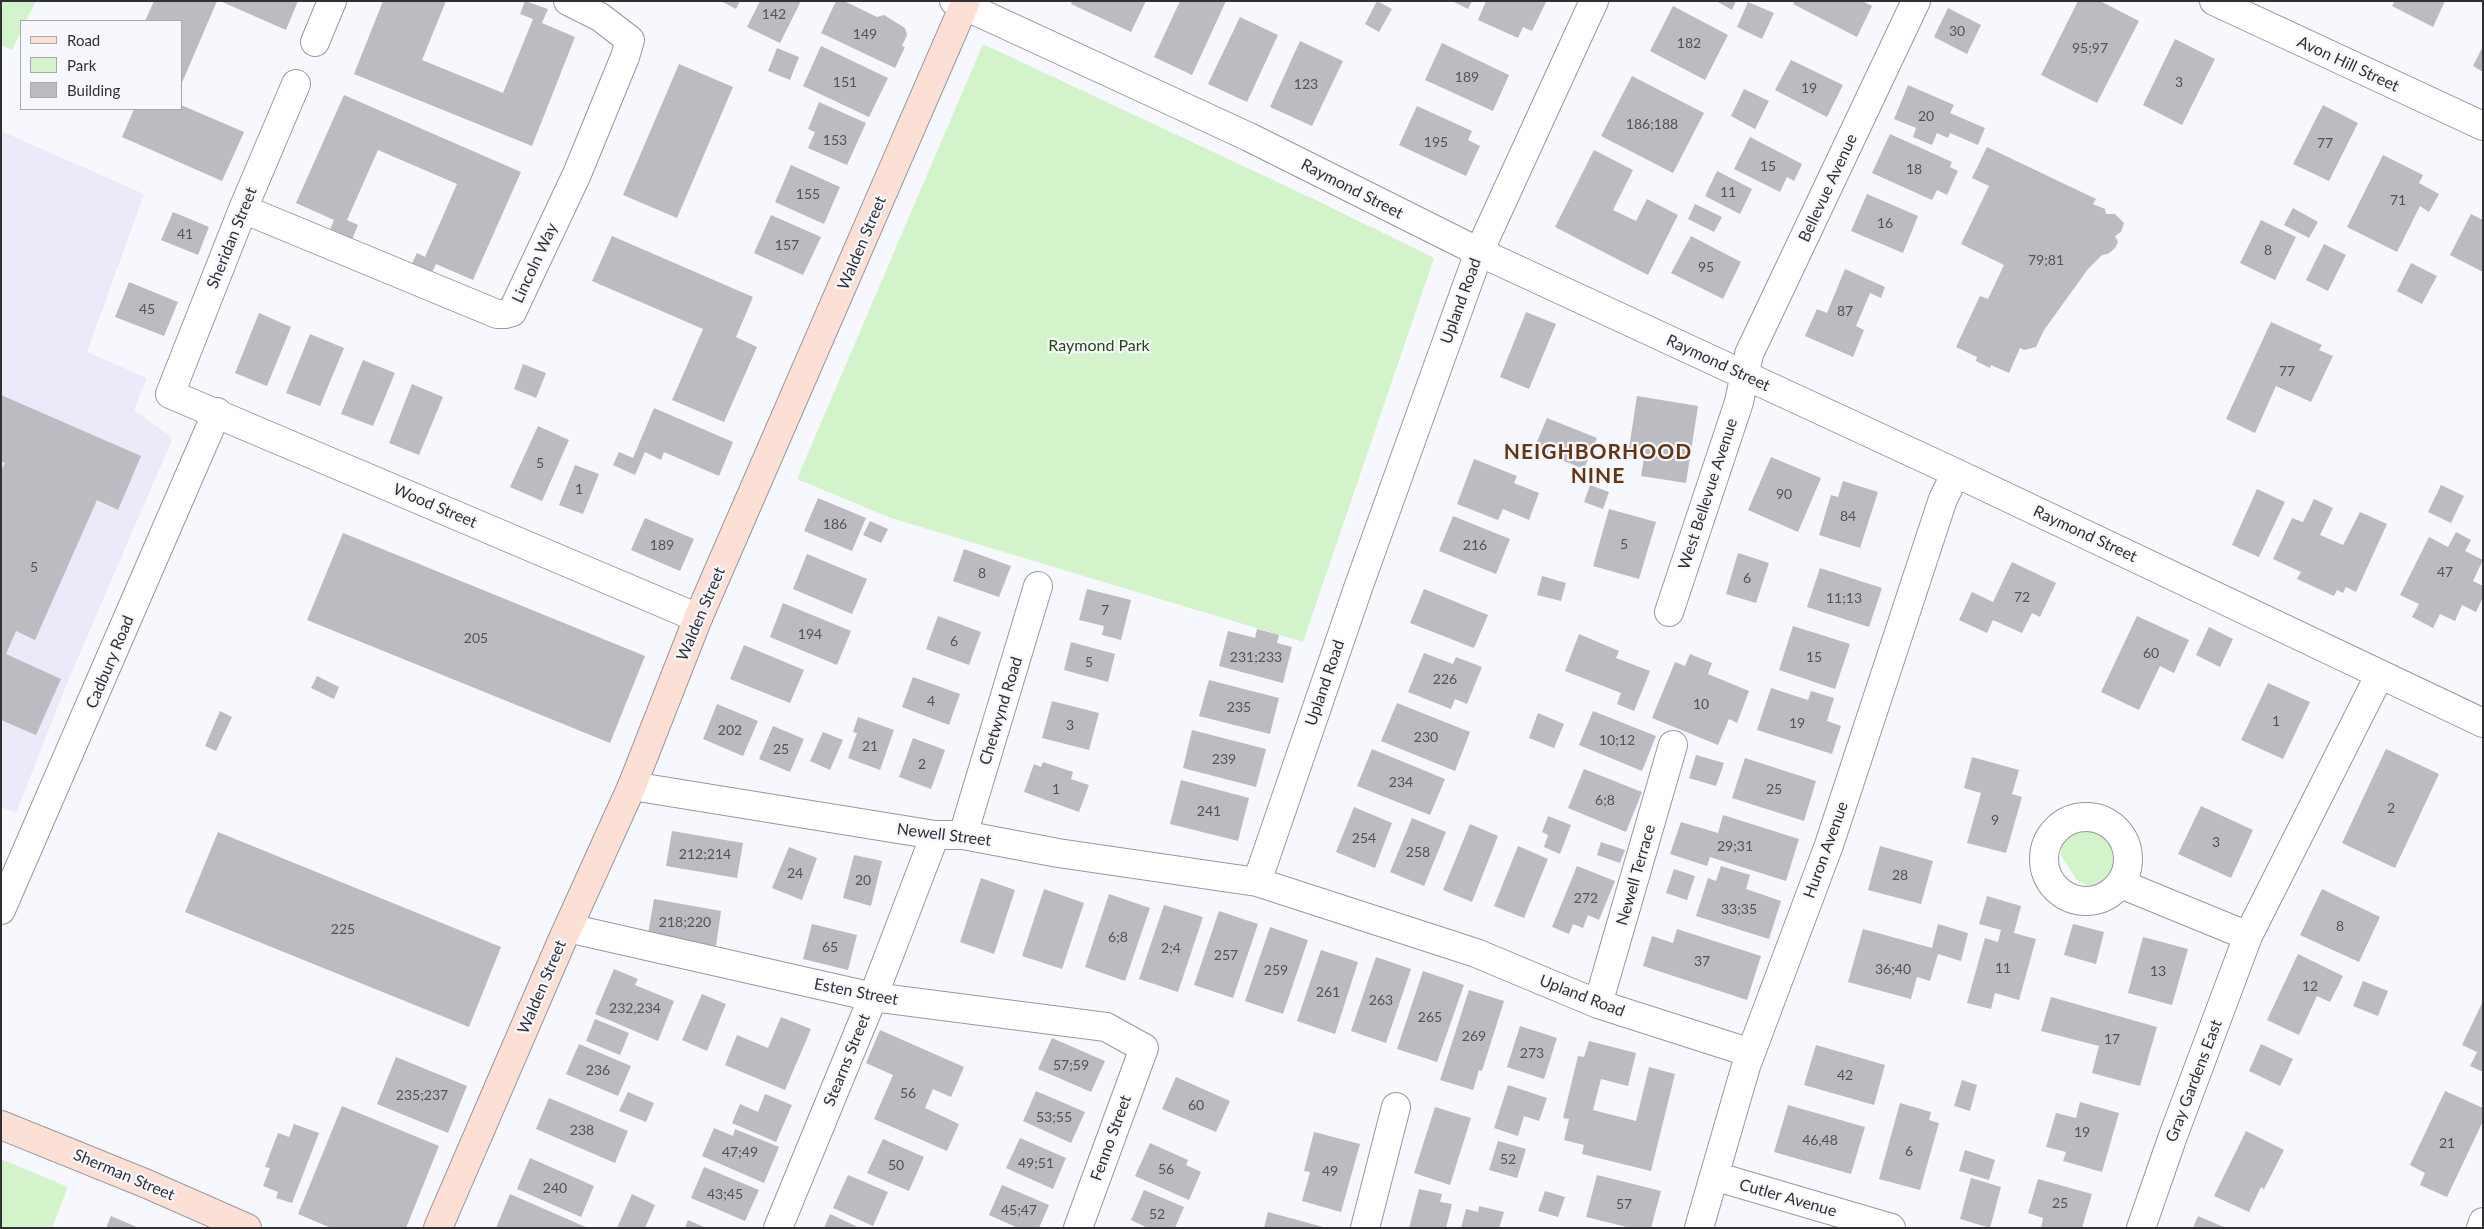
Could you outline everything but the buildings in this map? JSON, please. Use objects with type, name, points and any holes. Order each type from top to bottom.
[{"type":"street","points":[[315,42],[332,1]]},
{"type":"street","name":"Lincoln Way","points":[[243,209],[497,314],[512,312],[577,174],[625,57],[630,40],[600,17],[568,1]]},
{"type":"street","name":"Upland Road","points":[[1594,1],[1479,252],[1358,588],[1257,882],[1476,953],[1598,1004],[1751,1053]]},
{"type":"street","name":"Bellevue Avenue","points":[[1744,376],[1749,354],[1916,1]]},
{"type":"street","name":"Avon Hill Street","points":[[2214,1],[2483,126]]},
{"type":"street","name":"Raymond Street","points":[[961,3],[1249,137],[1479,252],[1956,473],[2483,723]]},
{"type":"street","name":"Walden Street","points":[[438,1228],[568,928],[632,786],[698,618],[961,3]]},
{"type":"street","name":"Sheridan Street","points":[[170,394],[243,209],[296,84]]},
{"type":"street","name":"West Bellevue Avenue","points":[[1669,612],[1739,402],[1744,376]]},
{"type":"street","name":"Wood Street","points":[[170,394],[217,412],[698,618]]},
{"type":"street","name":"Cadbury Road","points":[[1,910],[217,412]]},
{"type":"street","name":"Huron Avenue","points":[[1699,1228],[1751,1053],[1830,845],[1943,499],[1956,473]]},
{"type":"street","name":"Chetwynd Road","points":[[962,835],[1038,586]]},
{"type":"street","name":"Gray Gardens East","points":[[2141,1228],[2173,1136],[2248,936],[2380,674]]},
{"type":"street","name":"Newell Terrace","points":[[1598,1004],[1673,745]]},
{"type":"street","name":"Newell Street","points":[[632,786],[935,836],[962,835],[1058,853],[1257,882]]},
{"type":"street","name":"Stearns Street","points":[[778,1228],[873,997],[935,836]]},
{"type":"street","points":[[2121,884],[2248,936]]},
{"type":"street","name":"Esten Street","points":[[568,928],[873,997],[1106,1027],[1144,1048]]},
{"type":"street","name":"Fenno Street","points":[[1078,1228],[1144,1048]]},
{"type":"street","points":[[1365,1228],[1396,1107]]},
{"type":"street","name":"Sherman Street","points":[[1,1125],[147,1184],[247,1228]]},
{"type":"street","name":"Cutler Avenue","points":[[1714,1176],[1891,1228]]},
{"type":"street","points":[[2481,1228],[2483,1222]]},
{"type":"shaded area","points":[[1,131],[144,194],[87,352],[147,378],[135,411],[169,435],[172,440],[70,676],[16,813],[1,807]]},
{"type":"green space","points":[[1,1],[36,1],[26,20],[20,20],[20,33],[12,50],[1,45]]},
{"type":"green space","name":"Raymond Park","points":[[983,44],[1322,203],[1434,258],[1303,642],[891,518],[797,479]]},
{"type":"green space","points":[[2086,820],[2103,830],[2113,845],[2118,864],[2113,879],[2095,890],[2076,879],[2061,855],[2063,835]]},
{"type":"green space","points":[[1,1159],[68,1187],[52,1228],[1,1228]]},
{"type":"district","name":"NEIGHBORHOOD NINE","points":[[1598,464]]}]
